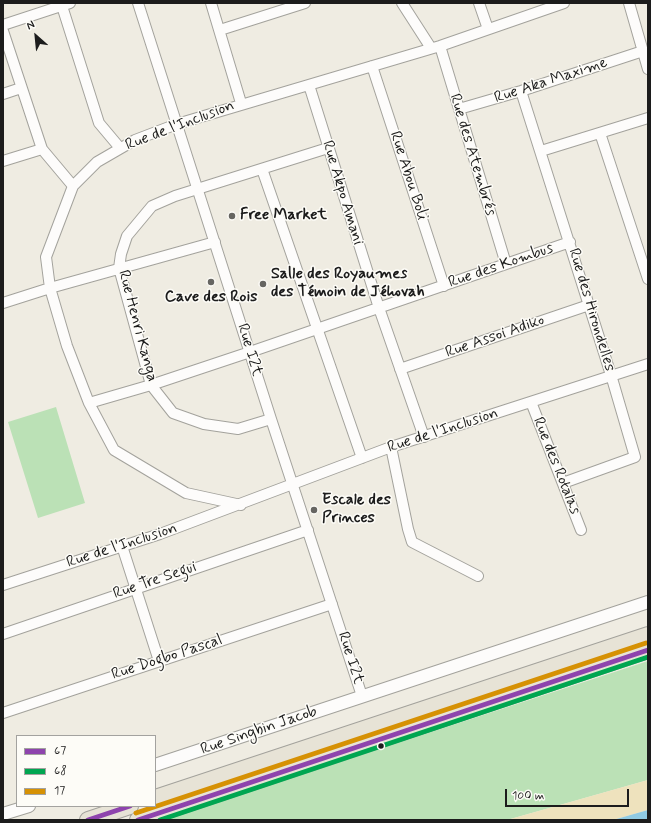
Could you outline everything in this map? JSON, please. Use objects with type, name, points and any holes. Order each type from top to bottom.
[{"type":"highway","points":[[156,798],[648,635]]},
{"type":"highway","points":[[138,820],[648,650]]},
{"type":"highway","points":[[88,820],[127,807]]},
{"type":"street","name":"Rue I2t","points":[[138,3],[199,189],[271,419],[362,696]]},
{"type":"street","points":[[211,3],[241,103]]},
{"type":"street","points":[[220,30],[305,3]]},
{"type":"street","name":"Rue des Atembrés","points":[[402,3],[435,47],[459,110],[506,264]]},
{"type":"street","points":[[479,3],[488,29]]},
{"type":"street","points":[[628,3],[648,69]]},
{"type":"street","points":[[3,25],[66,4],[99,123],[120,148]]},
{"type":"street","name":"Rue de l'Inclusion","points":[[240,504],[186,493],[114,450],[89,403],[67,346],[50,288],[46,257],[73,186],[97,162],[120,148],[135,140],[177,124],[241,103],[309,85],[435,47],[557,4]]},
{"type":"street","points":[[3,31],[42,148],[73,186]]},
{"type":"street","name":"Rue Aka Maxime","points":[[459,110],[643,51]]},
{"type":"street","name":"Rue Abou Boli","points":[[372,66],[444,286]]},
{"type":"street","name":"Rue Akpo Amani","points":[[309,85],[379,308],[424,437]]},
{"type":"street","points":[[3,94],[21,88]]},
{"type":"street","name":"Rue des Hirondelles","points":[[522,91],[570,242],[635,457],[563,482]]},
{"type":"street","points":[[541,151],[648,118]]},
{"type":"street","points":[[600,133],[648,279]]},
{"type":"street","points":[[3,161],[42,148]]},
{"type":"street","name":"Rue Henri Kanga","points":[[271,419],[238,429],[204,424],[173,414],[151,385],[119,268],[121,254],[126,236],[152,206],[175,196],[328,148]]},
{"type":"street","points":[[262,169],[362,458]]},
{"type":"street","points":[[3,303],[119,268],[215,242]]},
{"type":"street","name":"Rue des Kombus","points":[[89,403],[151,385],[250,352],[570,242]]},
{"type":"street","name":"Rue Assoi Adiko","points":[[400,369],[589,305]]},
{"type":"street","name":"Rue de l'Inclusion","points":[[3,585],[122,546],[392,447],[648,364]]},
{"type":"street","name":"Rue des Rotalas","points":[[531,402],[582,530]]},
{"type":"street","points":[[392,447],[408,529],[412,542],[430,553],[478,576]]},
{"type":"street","name":"Rue Tre Segui","points":[[3,634],[308,530]]},
{"type":"street","points":[[122,546],[159,661]]},
{"type":"street","name":"Rue Singbin Jacob","points":[[156,766],[648,602]]},
{"type":"street","name":"Rue Dogbo Pascal","points":[[3,714],[332,604]]},
{"type":"street","points":[[3,814],[26,807]]},
{"type":"green space","points":[[56,407],[85,503],[38,518],[8,422]]},
{"type":"green space","points":[[648,661],[648,780],[507,820],[163,820]]},
{"type":"sand","points":[[648,780],[648,810],[613,820],[507,820]]},
{"type":"water","points":[[648,810],[648,820],[613,820]]},
{"type":"transit line","name":"17","points":[[156,806],[646,643]]},
{"type":"transit line","name":"67","points":[[138,820],[648,650]]},
{"type":"transit line","name":"68","points":[[160,820],[648,657]]},
{"type":"transit line","name":"67","points":[[88,820],[127,807]]},
{"type":"transit line","name":"17","points":[[136,813],[154,807]]},
{"type":"place","name":"Free Market","points":[[232,216]]},
{"type":"place","name":"Cave des Rois","points":[[211,282]]},
{"type":"place","name":"Salle des Royaumes des Témoin de Jéhovah","points":[[263,284]]},
{"type":"place","name":"Escale des Princes","points":[[314,510]]}]
